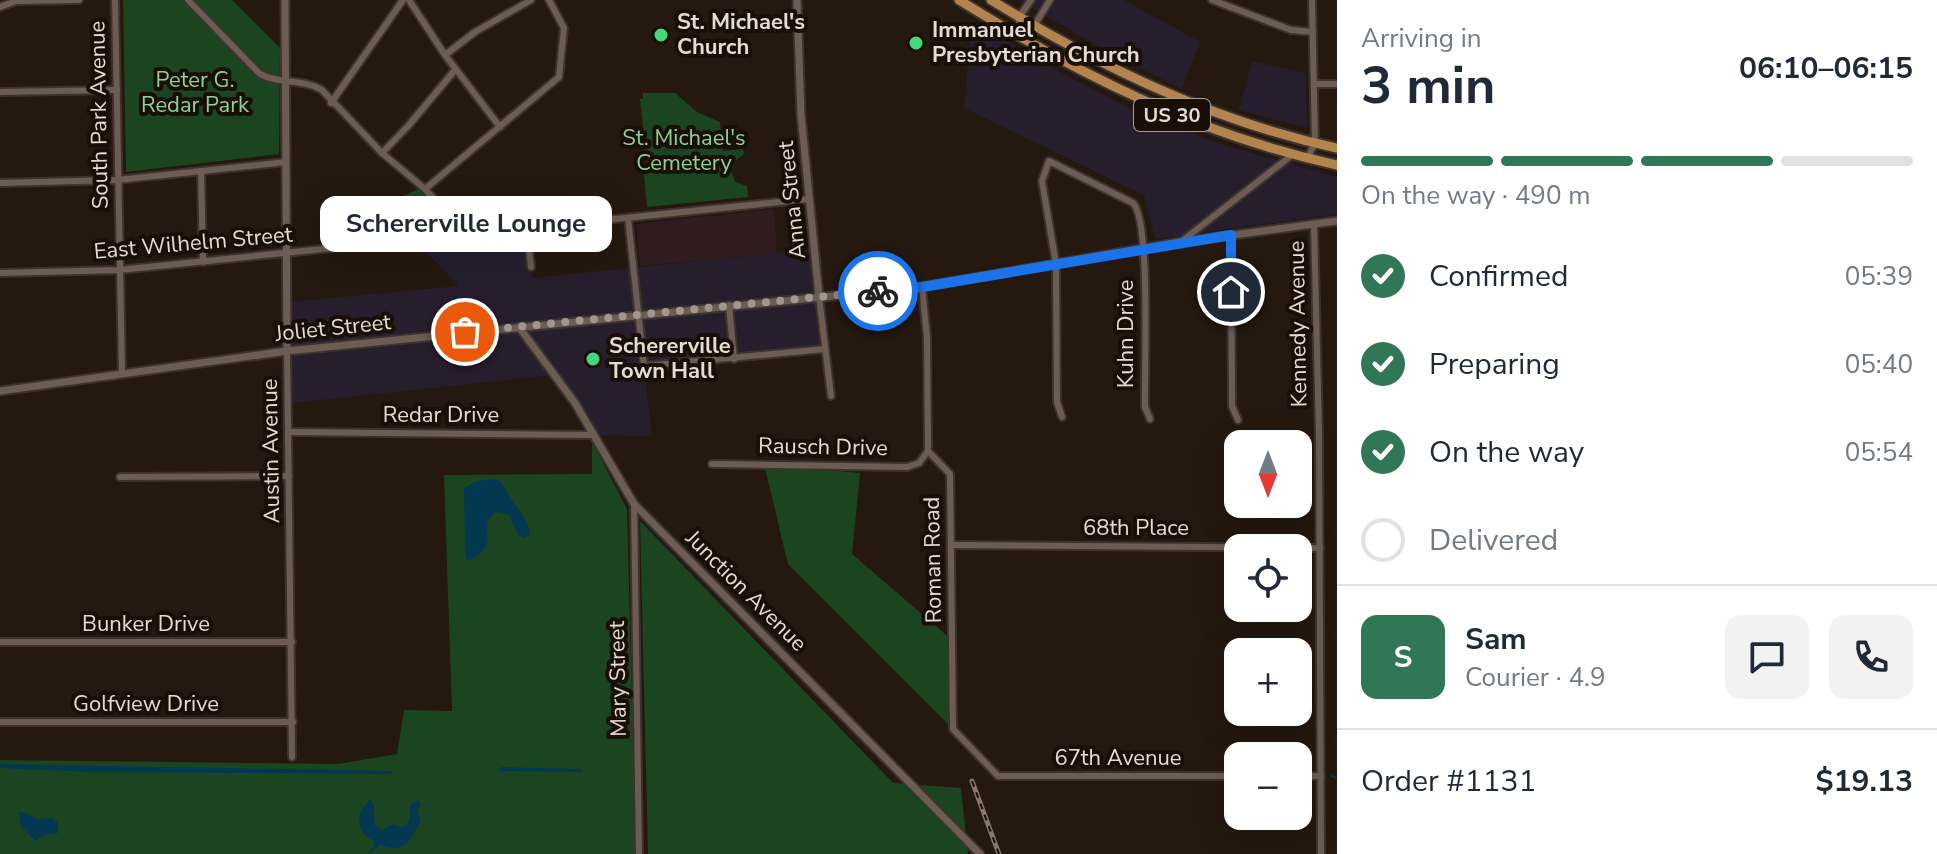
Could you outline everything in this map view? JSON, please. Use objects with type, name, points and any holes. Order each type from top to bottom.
[{"type":"main road","name":"US 30","points":[[959,0],[1139,100],[1225,134],[1337,165]]},
{"type":"main road","name":"US 30","points":[[991,0],[1119,72],[1172,96],[1242,122],[1337,148]]},
{"type":"street","points":[[0,7],[16,1],[79,0]]},
{"type":"street","name":"South Park Avenue","points":[[115,0],[122,374]]},
{"type":"street","points":[[188,0],[260,74],[270,79],[312,84],[322,90],[331,103],[382,153],[425,189],[465,234]]},
{"type":"street","name":"Austin Avenue","points":[[285,0],[292,757]]},
{"type":"street","points":[[331,103],[403,0]]},
{"type":"street","points":[[409,0],[455,70],[500,127]]},
{"type":"street","points":[[445,55],[475,32],[531,0]]},
{"type":"street","points":[[425,189],[559,77],[564,28],[549,0]]},
{"type":"street","name":"Anna Street","points":[[797,0],[801,115],[831,396]]},
{"type":"street","points":[[1019,36],[1019,17],[1031,0]]},
{"type":"street","points":[[1019,36],[1034,26],[1050,0]]},
{"type":"street","points":[[1212,0],[1291,30],[1313,32]]},
{"type":"street","points":[[1307,159],[1315,143],[1312,0]]},
{"type":"street","points":[[382,153],[455,70]]},
{"type":"street","points":[[1314,84],[1337,84]]},
{"type":"street","points":[[0,92],[117,90]]},
{"type":"street","points":[[1181,242],[1292,155]]},
{"type":"street","name":"Kuhn Drive","points":[[1056,264],[1042,181],[1049,161],[1138,208],[1144,249],[1145,407],[1150,419]]},
{"type":"street","points":[[0,183],[117,180],[286,162]]},
{"type":"street","points":[[201,171],[203,262]]},
{"type":"street","name":"East Wilhelm Street","points":[[0,273],[119,270],[809,199]]},
{"type":"street","points":[[628,218],[644,366],[825,349]]},
{"type":"street","name":"Joliet Street","points":[[0,391],[287,351],[922,287],[1181,242],[1337,221]]},
{"type":"street","name":"Kennedy Avenue","points":[[1314,224],[1321,854]]},
{"type":"street","points":[[527,228],[531,267]]},
{"type":"street","points":[[1231,235],[1232,406],[1238,420]]},
{"type":"street","points":[[1056,264],[1057,402],[1062,417]]},
{"type":"street","points":[[922,287],[927,338],[928,451]]},
{"type":"street","points":[[729,305],[734,359]]},
{"type":"street","name":"Junction Avenue","points":[[519,327],[575,403],[634,504],[980,854]]},
{"type":"street","name":"Redar Drive","points":[[289,432],[594,435]]},
{"type":"street","name":"Rausch Drive","points":[[712,464],[907,467],[919,463],[928,451]]},
{"type":"street","name":"Roman Road","points":[[928,451],[950,474],[953,729],[998,776]]},
{"type":"street","points":[[120,477],[289,476]]},
{"type":"street","name":"Mary Street","points":[[634,504],[639,854]]},
{"type":"street","name":"68th Place","points":[[951,545],[1320,548]]},
{"type":"street","name":"Bunker Drive","points":[[0,642],[292,642]]},
{"type":"street","name":"Golfview Drive","points":[[0,722],[293,722]]},
{"type":"street","name":"67th Avenue","points":[[998,776],[1224,776]]},
{"type":"street","points":[[1312,776],[1321,776]]},
{"type":"shaded area","points":[[1018,0],[1124,0],[1200,42],[1182,89],[1116,56]]},
{"type":"shaded area","points":[[972,21],[1139,113],[1220,144],[1337,177],[1337,214],[1155,239],[1144,195],[964,108]]},
{"type":"shaded area","points":[[1252,61],[1306,73],[1307,128],[1239,110]]},
{"type":"shaded area","points":[[774,209],[777,253],[640,266],[636,224]]},
{"type":"shaded area","points":[[528,234],[532,278],[814,249],[825,349],[644,367],[652,436],[594,435],[555,375],[292,403],[287,351],[287,302],[459,286],[419,245]]},
{"type":"green space","name":"Peter G. Redar Park","points":[[123,0],[232,0],[280,48],[279,154],[126,172]]},
{"type":"green space","name":"St. Michael's Cemetery","points":[[643,93],[675,93],[697,112],[720,122],[723,151],[743,149],[744,154],[735,161],[731,171],[735,182],[747,186],[748,197],[647,207],[643,166],[647,165],[640,99],[643,99]]},
{"type":"green space","points":[[423,187],[465,234],[432,238],[397,199]]},
{"type":"green space","points":[[592,442],[627,509],[636,854],[0,854],[0,760],[338,764],[397,754],[404,710],[452,711],[444,475],[592,474]]},
{"type":"green space","points":[[764,464],[860,473],[852,554],[952,640],[953,729],[788,564]]},
{"type":"green space","points":[[640,521],[893,783],[961,788],[968,854],[648,854]]},
{"type":"water","points":[[490,479],[503,484],[530,534],[524,538],[519,536],[508,514],[495,512],[487,524],[485,548],[469,560],[465,552],[464,488]]},
{"type":"water","points":[[0,764],[392,771],[392,774],[89,772],[0,768]]},
{"type":"water","points":[[501,767],[582,769],[582,772],[498,771]]},
{"type":"water","points":[[370,799],[374,805],[375,826],[382,830],[394,824],[405,825],[410,818],[410,805],[418,800],[421,805],[417,810],[421,821],[406,844],[396,848],[380,845],[368,854],[374,841],[360,828],[359,817]]},
{"type":"water","points":[[19,813],[38,819],[53,818],[58,823],[58,833],[44,835],[35,841],[21,826]]},
{"type":"waterway","points":[[1331,776],[1337,778]]},
{"type":"railway","points":[[972,781],[999,854]]},
{"type":"way so far","points":[[465,332],[878,291]]},
{"type":"place","name":"St. Michael's Church","points":[[661,35]]},
{"type":"place","name":"Immanuel Presbyterian Church","points":[[916,43]]},
{"type":"place","name":"Schererville Lounge","points":[[465,332]]},
{"type":"place","name":"Schererville Town Hall","points":[[593,359]]},
{"type":"route","points":[[878,291],[922,287],[1231,235],[1231,292]]}]
